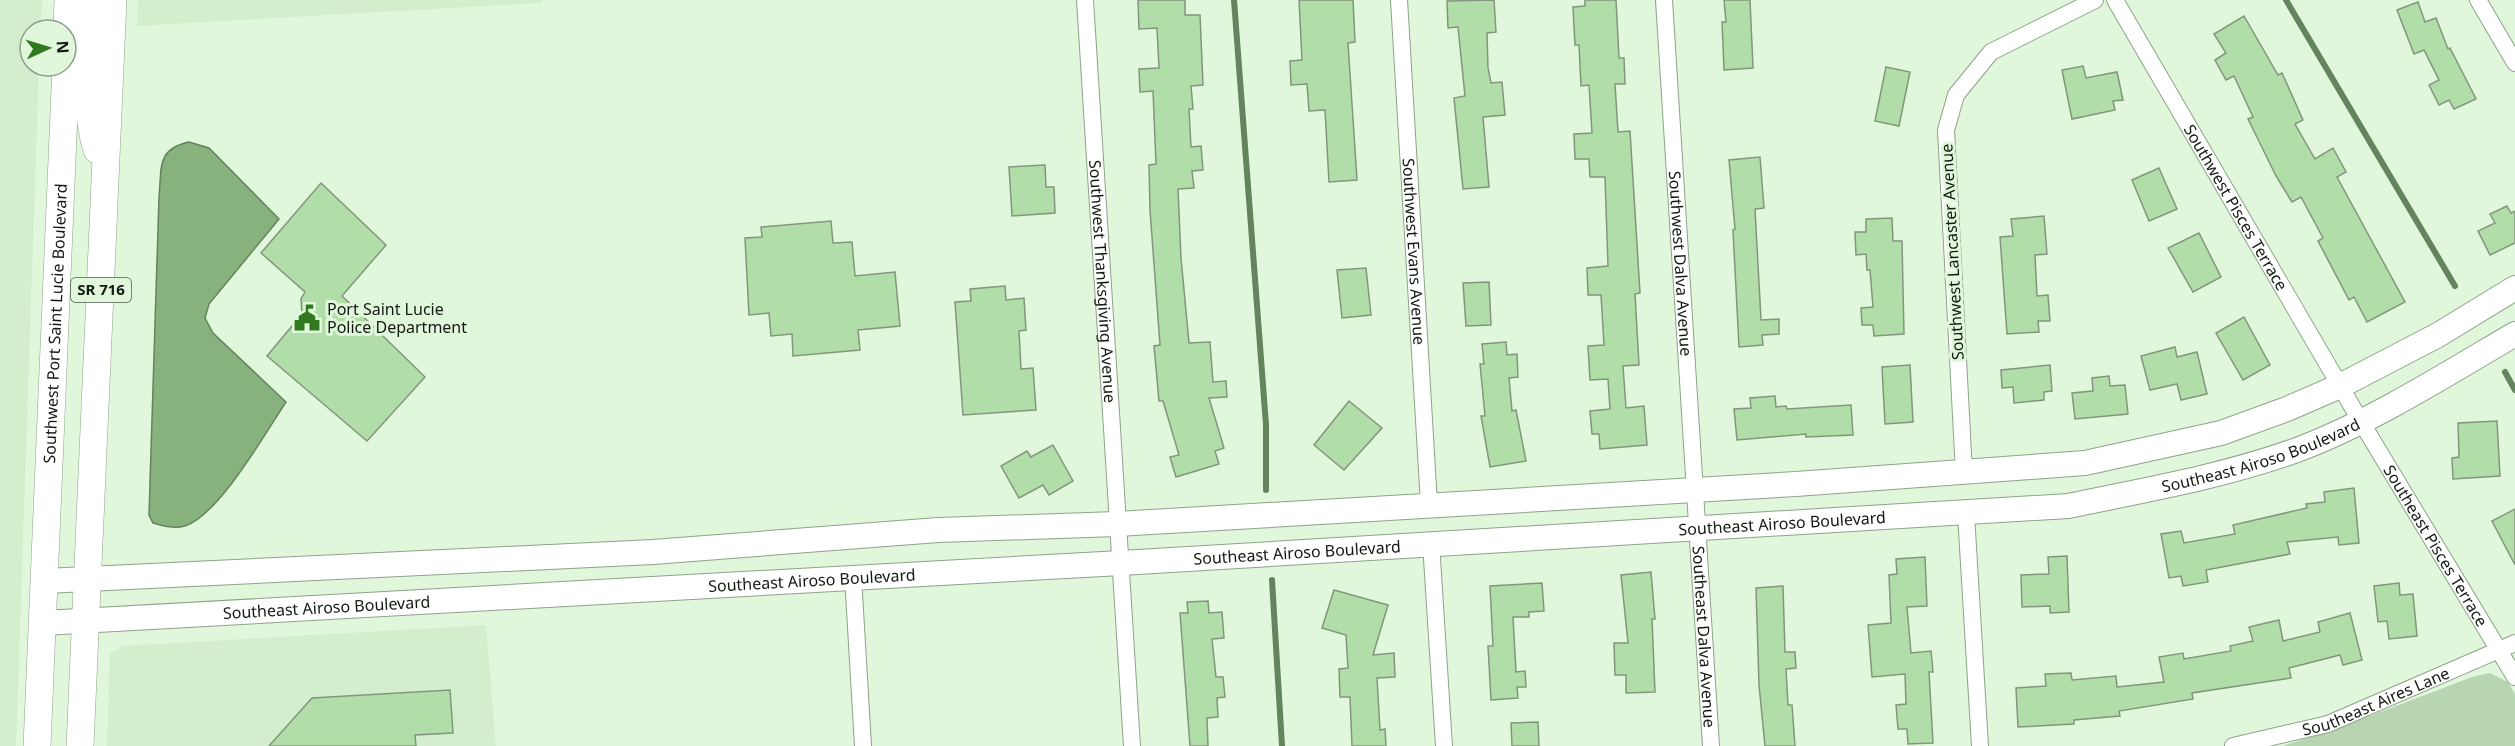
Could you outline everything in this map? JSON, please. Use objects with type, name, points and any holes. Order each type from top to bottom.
[{"type":"main road","points":[[67,18],[68,0]]},
{"type":"main road","points":[[94,0],[89,107],[91,132],[97,152],[107,159]]},
{"type":"main road","name":"SR 716","points":[[80,746],[113,0]]},
{"type":"main road","name":"Southwest Port Saint Lucie Boulevard","points":[[45,581],[66,78]]},
{"type":"main road","name":"Southeast Airoso Boulevard","points":[[45,581],[653,552],[938,530],[1117,524],[1964,473],[2085,463],[2146,452],[2222,433],[2340,386],[2438,335],[2515,288]]},
{"type":"main road","name":"Southeast Airoso Boulevard","points":[[43,623],[853,576],[1121,563],[1431,543],[1966,514],[2068,506],[2220,473],[2294,451],[2515,334]]},
{"type":"main road","name":"SR 716","points":[[37,746],[45,581]]},
{"type":"street","name":"Southwest Thanksgiving Avenue","points":[[1085,0],[1132,746]]},
{"type":"street","name":"Southwest Evans Avenue","points":[[1399,0],[1429,504]]},
{"type":"street","name":"Southwest Dalva Avenue","points":[[1664,0],[1697,528]]},
{"type":"street","name":"Southwest Lancaster Avenue","points":[[1964,473],[1946,130],[1956,95],[1991,52],[2095,0]]},
{"type":"street","name":"Southwest Pisces Terrace","points":[[2115,0],[2359,418]]},
{"type":"street","points":[[2478,0],[2515,63]]},
{"type":"street","name":"Southeast Pisces Terrace","points":[[2359,418],[2515,676]]},
{"type":"street","points":[[1966,514],[1980,746]]},
{"type":"street","name":"Southeast Dalva Avenue","points":[[1697,528],[1711,746]]},
{"type":"street","points":[[1431,543],[1444,746]]},
{"type":"street","points":[[853,576],[863,746]]},
{"type":"street","name":"Southeast Aires Lane","points":[[2233,746],[2328,724],[2500,652],[2515,643]]},
{"type":"shaded area","points":[[0,0],[42,0],[41,18],[18,18],[18,78],[39,78],[16,746],[0,746]]},
{"type":"shaded area","points":[[138,0],[542,0],[542,3],[137,26]]},
{"type":"shaded area","points":[[189,142],[209,148],[279,219],[209,304],[205,318],[213,333],[286,402],[227,490],[198,519],[185,526],[173,527],[153,523],[149,515],[159,197],[161,169],[166,155],[178,145]]},
{"type":"shaded area","points":[[486,625],[496,746],[107,746],[110,654],[123,646]]},
{"type":"shaded area","points":[[2490,673],[2508,682],[2515,694],[2515,746],[2282,746],[2333,730],[2472,677]]},
{"type":"building","points":[[1138,0],[1185,0],[1185,15],[1200,15],[1203,85],[1191,86],[1193,109],[1189,109],[1191,147],[1201,146],[1203,170],[1192,171],[1194,188],[1178,189],[1181,258],[1189,343],[1210,342],[1213,382],[1226,381],[1227,397],[1209,398],[1224,448],[1215,451],[1219,464],[1176,477],[1170,457],[1179,455],[1163,401],[1159,401],[1154,346],[1160,345],[1150,210],[1149,165],[1156,164],[1153,91],[1140,92],[1139,69],[1159,68],[1157,28],[1139,29]]},
{"type":"building","points":[[1299,0],[1353,0],[1355,42],[1348,43],[1357,180],[1329,182],[1325,110],[1309,111],[1307,84],[1291,85],[1290,61],[1302,60]]},
{"type":"building","points":[[1494,0],[1496,32],[1487,33],[1488,68],[1491,83],[1502,82],[1505,115],[1483,117],[1489,187],[1463,189],[1454,98],[1465,96],[1458,27],[1448,28],[1447,1]]},
{"type":"building","points":[[1585,0],[1616,0],[1619,58],[1624,58],[1625,84],[1615,84],[1618,132],[1630,131],[1640,293],[1635,294],[1639,365],[1623,366],[1626,408],[1644,406],[1647,445],[1600,449],[1599,434],[1592,434],[1590,411],[1610,409],[1608,379],[1590,380],[1588,346],[1604,345],[1601,295],[1588,295],[1587,268],[1608,266],[1605,177],[1590,177],[1589,159],[1575,159],[1574,134],[1592,133],[1589,85],[1581,86],[1579,45],[1575,45],[1573,7],[1585,6]]},
{"type":"building","points":[[1724,0],[1750,0],[1753,68],[1724,70],[1722,22],[1726,22]]},
{"type":"building","points":[[2418,2],[2425,22],[2436,18],[2448,49],[2450,48],[2476,99],[2454,109],[2449,100],[2439,105],[2429,85],[2439,80],[2424,50],[2414,54],[2397,10]]},
{"type":"building","points":[[2244,16],[2278,75],[2282,73],[2303,120],[2295,124],[2315,159],[2333,148],[2346,172],[2337,177],[2405,302],[2367,322],[2354,297],[2349,300],[2318,241],[2323,238],[2301,197],[2292,202],[2276,176],[2248,119],[2253,117],[2234,76],[2226,80],[2215,60],[2226,53],[2214,34]]},
{"type":"building","points":[[2083,66],[2086,78],[2117,72],[2123,100],[2113,101],[2115,110],[2072,119],[2062,70]]},
{"type":"building","points":[[1886,67],[1910,72],[1899,126],[1875,121]]},
{"type":"building","points":[[1760,157],[1764,208],[1755,209],[1761,320],[1779,319],[1779,334],[1762,335],[1763,345],[1739,347],[1733,230],[1735,229],[1729,160]]},
{"type":"building","points":[[1045,165],[1046,187],[1054,187],[1055,213],[1012,216],[1009,167]]},
{"type":"building","points":[[2159,168],[2177,209],[2149,221],[2132,180]]},
{"type":"building","points":[[321,183],[386,245],[342,296],[425,377],[367,441],[267,356],[302,314],[301,299],[305,292],[261,253]]},
{"type":"building","points":[[2507,206],[2511,213],[2515,211],[2515,243],[2490,255],[2478,231],[2495,223],[2490,214]]},
{"type":"building","points":[[2044,216],[2047,254],[2035,255],[2037,296],[2048,295],[2050,321],[2038,321],[2039,332],[2007,334],[2000,237],[2013,236],[2011,219]]},
{"type":"building","points":[[1892,218],[1893,241],[1902,241],[1904,334],[1874,336],[1873,325],[1862,325],[1861,308],[1873,307],[1870,270],[1867,270],[1866,254],[1856,255],[1855,232],[1866,232],[1866,219]]},
{"type":"building","points":[[831,221],[833,243],[852,242],[855,276],[895,272],[900,326],[858,330],[860,350],[793,356],[792,334],[771,336],[769,313],[749,315],[745,238],[762,237],[761,227]]},
{"type":"building","points":[[2199,233],[2221,277],[2193,292],[2168,248]]},
{"type":"building","points":[[1366,268],[1371,315],[1342,318],[1337,270]]},
{"type":"building","points":[[1489,282],[1491,325],[1466,326],[1463,283]]},
{"type":"building","points":[[1005,286],[1006,300],[1024,298],[1026,330],[1019,331],[1021,369],[1033,368],[1036,410],[963,415],[955,302],[971,301],[970,289]]},
{"type":"building","points":[[2244,317],[2270,365],[2243,380],[2216,333]]},
{"type":"building","points":[[1506,342],[1507,355],[1517,354],[1518,377],[1509,378],[1512,411],[1516,410],[1526,461],[1490,467],[1481,416],[1485,416],[1480,364],[1484,364],[1482,344]]},
{"type":"building","points":[[2175,347],[2177,357],[2197,352],[2207,394],[2181,400],[2177,384],[2150,390],[2141,356]]},
{"type":"building","points":[[1910,365],[1913,422],[1885,424],[1882,367]]},
{"type":"building","points":[[2050,365],[2052,391],[2044,392],[2044,400],[2014,403],[2013,387],[2002,388],[2001,370]]},
{"type":"building","points":[[2109,376],[2110,386],[2125,385],[2128,414],[2075,419],[2072,393],[2093,391],[2092,378]]},
{"type":"building","points":[[1775,396],[1776,407],[1786,406],[1787,409],[1851,405],[1853,435],[1806,437],[1806,434],[1737,440],[1734,409],[1751,408],[1750,398]]},
{"type":"building","points":[[1349,401],[1382,428],[1344,470],[1314,445]]},
{"type":"building","points":[[2497,421],[2500,476],[2453,479],[2452,458],[2459,457],[2458,423]]},
{"type":"building","points":[[1053,445],[1073,481],[1049,495],[1043,485],[1019,498],[1001,466],[1027,451],[1031,457]]},
{"type":"building","points":[[2354,488],[2359,543],[2339,545],[2338,537],[2287,542],[2290,554],[2206,570],[2208,582],[2183,586],[2181,576],[2169,578],[2161,534],[2181,531],[2184,543],[2235,534],[2233,525],[2307,508],[2306,504],[2325,502],[2324,492]]},
{"type":"building","points":[[2515,509],[2515,565],[2492,521]]},
{"type":"building","points":[[2067,556],[2069,612],[2050,613],[2050,606],[2022,607],[2021,575],[2049,574],[2048,557]]},
{"type":"building","points":[[1925,557],[1927,606],[1907,607],[1911,653],[1931,651],[1933,672],[1929,672],[1933,743],[1908,744],[1907,729],[1898,729],[1896,705],[1906,704],[1905,674],[1872,677],[1868,625],[1891,623],[1889,575],[1897,574],[1896,559]]},
{"type":"building","points":[[1651,572],[1655,619],[1652,619],[1655,692],[1626,693],[1626,675],[1615,675],[1614,643],[1628,643],[1621,575]]},
{"type":"building","points":[[1542,583],[1544,611],[1529,612],[1529,617],[1513,617],[1516,672],[1525,671],[1526,687],[1517,687],[1518,698],[1491,700],[1488,646],[1493,646],[1490,586]]},
{"type":"building","points":[[2399,583],[2400,595],[2413,594],[2417,636],[2389,639],[2387,621],[2378,622],[2374,586]]},
{"type":"building","points":[[1783,586],[1785,652],[1795,652],[1796,668],[1786,669],[1788,705],[1792,705],[1795,746],[1765,746],[1759,685],[1756,588]]},
{"type":"building","points":[[1334,590],[1388,605],[1373,655],[1394,653],[1395,677],[1377,678],[1380,730],[1385,729],[1386,746],[1352,746],[1350,697],[1340,697],[1339,669],[1348,668],[1346,635],[1322,628]]},
{"type":"building","points":[[1208,601],[1209,613],[1222,612],[1224,638],[1212,639],[1216,677],[1223,677],[1225,697],[1217,698],[1218,717],[1207,718],[1208,746],[1190,746],[1180,613],[1188,613],[1187,602]]},
{"type":"building","points":[[2350,613],[2362,660],[2343,665],[2340,655],[2289,668],[2291,678],[2192,693],[2193,699],[2119,711],[2120,716],[2074,720],[2074,724],[2018,727],[2016,688],[2046,686],[2045,674],[2071,673],[2072,680],[2116,676],[2117,687],[2164,682],[2159,657],[2183,653],[2184,659],[2231,651],[2230,646],[2253,641],[2249,627],[2279,620],[2283,641],[2320,632],[2318,622]]},
{"type":"building","points":[[450,690],[453,733],[415,735],[416,746],[269,746],[312,698]]},
{"type":"building","points":[[1538,722],[1539,746],[1512,746],[1511,723]]},
{"type":"waterway","points":[[1234,0],[1266,425],[1266,490]]},
{"type":"waterway","points":[[2286,0],[2455,286]]},
{"type":"waterway","points":[[2505,372],[2515,390]]},
{"type":"waterway","points":[[1272,580],[1282,746]]},
{"type":"place","name":"Port Saint Lucie Police Department","points":[[307,318]]}]
